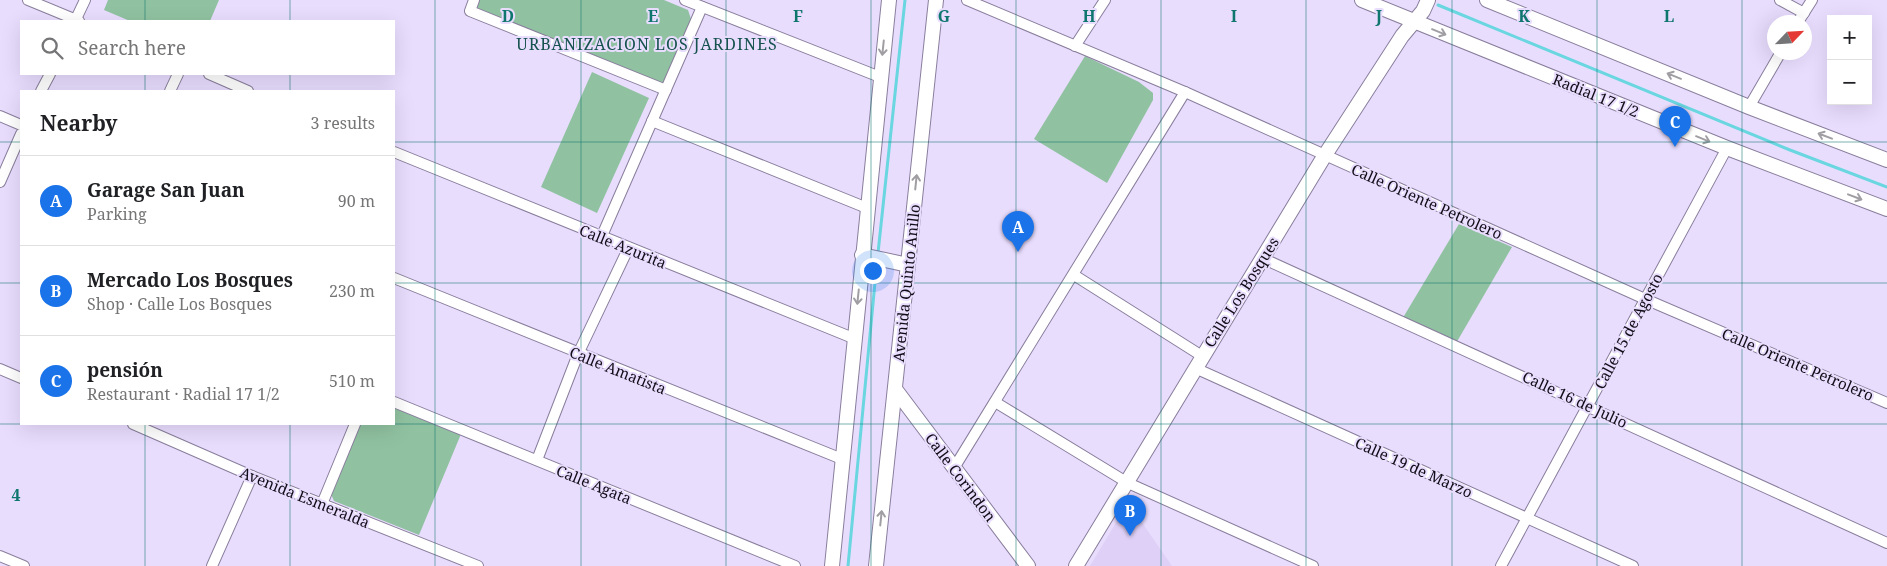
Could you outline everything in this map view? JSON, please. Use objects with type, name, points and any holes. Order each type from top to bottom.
[{"type":"main road","points":[[832,566],[866,208],[889,0]]},
{"type":"main road","name":"Avenida Quinto Anillo","points":[[876,566],[936,0]]},
{"type":"main road","name":"Radial 17 1/2","points":[[1362,0],[1727,148],[1887,209]]},
{"type":"main road","name":"Calle Los Bosques","points":[[1076,566],[1325,155],[1402,36],[1422,11],[1428,0]]},
{"type":"main road","points":[[1487,0],[1749,107],[1887,160]]},
{"type":"main road","points":[[862,255],[908,265]]},
{"type":"main road","name":"Calle Corindon","points":[[894,389],[1028,566]]},
{"type":"street","points":[[28,0],[75,20]]},
{"type":"street","points":[[77,20],[85,0]]},
{"type":"street","points":[[474,0],[470,11],[666,90]]},
{"type":"street","points":[[685,0],[880,77]]},
{"type":"street","name":"Calle Oriente Petrolero","points":[[967,0],[1185,92],[1645,299],[1887,403]]},
{"type":"street","points":[[1075,46],[1104,0]]},
{"type":"street","points":[[1780,0],[1798,15]]},
{"type":"street","points":[[1803,15],[1812,0]]},
{"type":"street","points":[[601,238],[702,7]]},
{"type":"street","points":[[1749,107],[1776,60]]},
{"type":"street","points":[[42,90],[50,75]]},
{"type":"street","points":[[170,90],[178,75]]},
{"type":"street","points":[[211,75],[246,90]]},
{"type":"street","points":[[954,468],[1185,92]]},
{"type":"street","points":[[0,116],[20,124]]},
{"type":"street","points":[[652,121],[866,208]]},
{"type":"street","points":[[0,182],[20,136]]},
{"type":"street","name":"Calle 15 de Agosto","points":[[1501,566],[1727,148]]},
{"type":"street","name":"Calle Azurita","points":[[395,152],[628,249],[853,338]]},
{"type":"street","points":[[536,460],[578,354],[628,249]]},
{"type":"street","name":"Calle 16 de Julio","points":[[1262,258],[1588,405],[1887,544]]},
{"type":"street","name":"Calle 19 de Marzo","points":[[1074,275],[1198,362],[1527,518],[1633,566]]},
{"type":"street","name":"Calle Amatista","points":[[395,278],[578,354],[842,459]]},
{"type":"street","points":[[0,369],[20,378]]},
{"type":"street","name":"Calle Agata","points":[[395,402],[795,566]]},
{"type":"street","points":[[995,402],[1128,483],[1313,566]]},
{"type":"street","points":[[322,504],[355,425]]},
{"type":"street","name":"Avenida Esmeralda","points":[[146,426],[252,476],[478,566]]},
{"type":"street","points":[[212,566],[252,476]]},
{"type":"street","points":[[0,556],[24,566]]},
{"type":"shaded area","points":[[1130,505],[1172,566],[1090,566],[1126,506]]},
{"type":"green space","points":[[108,0],[219,0],[210,20],[128,20],[104,10]]},
{"type":"green space","points":[[477,0],[664,0],[688,10],[691,19],[665,82],[662,83],[475,9]]},
{"type":"green space","points":[[1085,56],[1139,82],[1153,93],[1153,100],[1107,183],[1034,139]]},
{"type":"green space","points":[[592,72],[649,98],[597,213],[541,187]]},
{"type":"green space","points":[[1459,224],[1512,247],[1455,345],[1401,321]]},
{"type":"green space","points":[[395,406],[461,434],[419,535],[334,501],[331,494],[361,425],[395,425]]},
{"type":"waterway","points":[[878,253],[905,0]]},
{"type":"waterway","points":[[1438,5],[1790,150],[1887,187]]},
{"type":"waterway","points":[[848,566],[876,272]]},
{"type":"place","name":"pensión","points":[[1675,147]]},
{"type":"place","name":"Garage San Juan","points":[[1018,252]]},
{"type":"place","name":"Mercado Los Bosques","points":[[1130,536]]},
{"type":"district","name":"URBANIZACION LOS JARDINES","points":[[647,44]]}]
